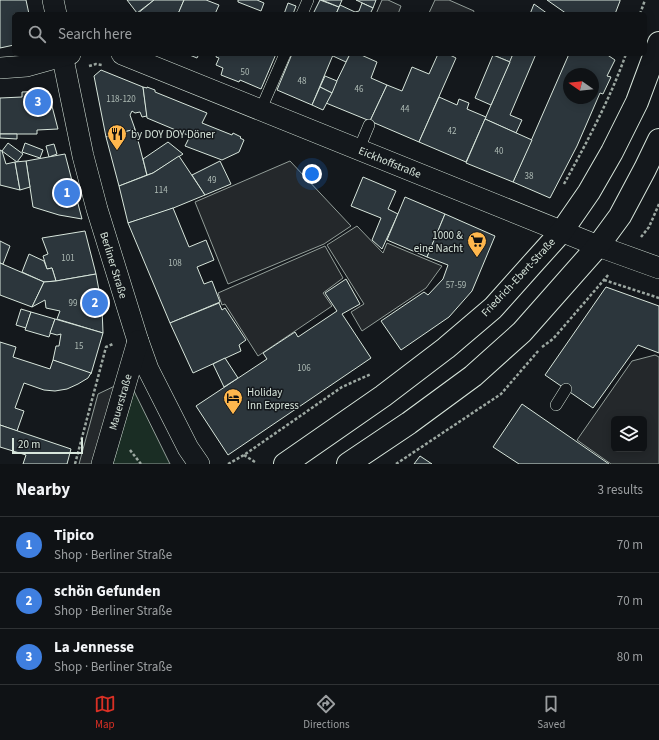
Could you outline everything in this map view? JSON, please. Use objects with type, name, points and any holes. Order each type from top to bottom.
[{"type":"main road","name":"Friedrich-Ebert-Straße","points":[[285,464],[383,396],[446,348],[492,308],[562,230],[589,192],[612,152],[637,102],[659,43]]},
{"type":"main road","points":[[348,464],[409,423],[490,361],[522,332],[598,246],[623,211],[659,140]]},
{"type":"street","points":[[53,0],[56,12]]},
{"type":"street","points":[[0,68],[27,66],[62,56]]},
{"type":"street","name":"Berliner Straße","points":[[65,56],[83,156],[128,341],[148,369],[188,448],[199,464]]},
{"type":"street","name":"Eickhoffstraße","points":[[127,56],[562,230],[598,246],[659,268]]},
{"type":"street","name":"Mauerstraße","points":[[102,464],[128,341]]},
{"type":"lane","points":[[303,12],[308,0]]},
{"type":"lane","points":[[262,109],[284,56]]},
{"type":"lane","points":[[359,149],[369,125]]},
{"type":"lane","points":[[556,405],[566,389]]},
{"type":"path","points":[[641,12],[644,0]]},
{"type":"path","points":[[562,187],[588,139],[625,56]]},
{"type":"path","points":[[639,241],[649,227],[659,204]]},
{"type":"path","points":[[604,280],[659,298]]},
{"type":"path","points":[[75,464],[106,348],[128,341]]},
{"type":"path","points":[[228,464],[244,455],[342,387],[375,373]]},
{"type":"path","points":[[244,455],[255,462]]},
{"type":"green space","points":[[131,385],[170,464],[109,464]]},
{"type":"shaded area","points":[[382,0],[388,0],[401,6],[399,12],[377,12]]},
{"type":"shaded area","points":[[435,0],[449,0],[474,11],[474,12],[429,12]]},
{"type":"shaded area","points":[[290,161],[351,226],[324,244],[228,284],[195,202]]},
{"type":"shaded area","points":[[357,226],[383,253],[387,243],[442,266],[426,288],[362,331],[351,312],[364,304],[327,245]]},
{"type":"shaded area","points":[[325,246],[343,278],[323,293],[332,306],[258,356],[225,304],[222,305],[218,293]]},
{"type":"shaded area","points":[[655,355],[659,357],[659,464],[611,464],[577,440],[632,361]]},
{"type":"shaded area","points":[[119,384],[96,464],[79,464],[98,394]]},
{"type":"building","points":[[0,0],[26,0],[29,12],[12,12],[12,45],[0,48]]},
{"type":"building","points":[[127,0],[154,0],[138,12],[136,12]]},
{"type":"building","points":[[154,0],[184,0],[179,12],[139,12]]},
{"type":"building","points":[[184,0],[206,0],[219,5],[216,12],[179,12]]},
{"type":"building","points":[[238,0],[257,0],[264,3],[261,11],[238,2]]},
{"type":"building","points":[[320,0],[339,7],[337,12],[314,12]]},
{"type":"building","points":[[322,0],[342,0],[339,7]]},
{"type":"building","points":[[356,0],[376,0],[373,8]]},
{"type":"building","points":[[547,0],[620,0],[616,12],[564,12]]},
{"type":"building","points":[[288,3],[296,6],[294,12],[285,12]]},
{"type":"building","points":[[362,3],[373,8],[371,12],[355,12],[359,11]]},
{"type":"building","points":[[534,4],[545,12],[531,12]]},
{"type":"building","points":[[340,5],[355,12],[337,12]]},
{"type":"building","points":[[275,56],[261,89],[240,80],[239,82],[221,75],[223,68],[216,65],[219,58],[216,57]]},
{"type":"building","points":[[291,56],[333,56],[312,105],[277,90]]},
{"type":"building","points":[[333,56],[349,56],[346,62]]},
{"type":"building","points":[[349,56],[364,56],[377,62],[371,78],[387,85],[370,121],[326,103]]},
{"type":"building","points":[[437,56],[452,56],[456,58],[419,142],[370,121],[387,85],[402,91],[412,67],[429,74]]},
{"type":"building","points":[[493,56],[510,62],[491,105],[475,98]]},
{"type":"building","points":[[496,56],[512,56],[510,62]]},
{"type":"building","points":[[512,56],[535,56],[510,115],[522,120],[516,133],[485,119]]},
{"type":"building","points":[[568,56],[609,56],[615,60],[607,76],[611,77],[603,94],[600,93],[599,95],[599,68],[563,68],[563,104],[595,104],[577,146],[550,198],[513,182]]},
{"type":"building","points":[[101,70],[143,87],[147,116],[142,117],[140,112],[135,113],[132,111],[130,115],[135,129],[106,137],[94,76]]},
{"type":"building","points":[[325,76],[337,81],[332,93],[320,87]]},
{"type":"building","points":[[143,87],[155,90],[155,92],[207,113],[202,123],[232,135],[233,133],[244,140],[239,152],[222,160],[185,146],[190,136],[147,118]]},
{"type":"building","points":[[320,87],[332,93],[323,110],[312,105]]},
{"type":"building","points":[[48,91],[58,129],[37,130],[37,134],[0,134],[0,98],[22,97],[22,92]]},
{"type":"building","points":[[439,97],[457,105],[459,99],[469,103],[467,109],[486,117],[466,162],[419,142]]},
{"type":"building","points":[[485,119],[532,140],[513,182],[466,163]]},
{"type":"building","points":[[135,129],[147,175],[119,186],[106,137]]},
{"type":"building","points":[[0,134],[17,134],[17,139],[0,138]]},
{"type":"building","points":[[168,142],[183,154],[153,173],[147,175],[143,159]]},
{"type":"building","points":[[8,143],[23,154],[17,162],[2,151]]},
{"type":"building","points":[[25,143],[43,150],[40,158],[22,152]]},
{"type":"building","points":[[54,144],[57,154],[49,157],[46,146]]},
{"type":"building","points":[[0,150],[2,151],[6,164],[15,162],[20,190],[0,185]]},
{"type":"building","points":[[65,154],[82,219],[59,215],[33,207],[26,161]]},
{"type":"building","points":[[179,156],[205,195],[166,211],[128,223],[119,186],[153,173]]},
{"type":"building","points":[[26,161],[30,187],[20,190],[15,162]]},
{"type":"building","points":[[220,161],[231,184],[205,195],[192,175]]},
{"type":"building","points":[[363,177],[396,191],[388,209],[398,214],[382,249],[372,240],[381,218],[351,206]]},
{"type":"building","points":[[405,197],[445,214],[427,257],[387,240]]},
{"type":"building","points":[[173,208],[189,247],[206,240],[214,260],[197,267],[204,284],[212,281],[220,302],[170,323],[128,223]]},
{"type":"building","points":[[445,214],[495,236],[472,291],[449,317],[401,350],[381,321],[424,292],[428,295],[443,279],[448,265],[427,257]]},
{"type":"building","points":[[85,231],[96,274],[56,281],[52,268],[47,269],[43,256],[48,254],[42,238]]},
{"type":"building","points":[[0,241],[10,246],[3,264],[0,263]]},
{"type":"building","points":[[29,254],[44,261],[47,269],[52,268],[56,281],[44,282],[22,272]]},
{"type":"building","points":[[0,263],[44,282],[32,307],[0,295]]},
{"type":"building","points":[[96,274],[102,307],[103,333],[57,319],[60,311],[46,308],[45,300],[32,307],[44,282]]},
{"type":"building","points":[[346,279],[360,304],[342,314],[371,358],[228,455],[196,406],[267,359],[263,353],[295,332],[298,337],[337,311],[325,293]]},
{"type":"building","points":[[606,287],[659,306],[659,353],[638,345],[593,408],[545,375]]},
{"type":"building","points":[[219,303],[222,310],[225,308],[246,340],[239,345],[241,351],[193,373],[170,323]]},
{"type":"building","points":[[21,309],[31,312],[26,328],[16,325]]},
{"type":"building","points":[[31,312],[55,319],[49,337],[25,330]]},
{"type":"building","points":[[55,319],[103,333],[91,374],[53,360],[56,346],[59,346],[61,334],[57,335],[50,333]]},
{"type":"building","points":[[0,342],[16,347],[13,357],[50,369],[53,360],[91,373],[88,378],[78,384],[67,389],[55,391],[44,390],[24,383],[15,408],[24,411],[17,431],[0,425]]},
{"type":"building","points":[[225,358],[238,378],[224,387],[213,364]]},
{"type":"building","points":[[522,404],[609,464],[519,464],[493,447]]},
{"type":"building","points":[[0,425],[71,449],[67,464],[23,464],[26,455],[0,447]]},
{"type":"building","points":[[420,456],[432,464],[414,464]]},
{"type":"place","name":"La Jennesse","points":[[38,102]]},
{"type":"place","name":"by DOY DOY Döner","points":[[117,151]]},
{"type":"place","name":"Tipico","points":[[67,193]]},
{"type":"place","name":"1000 & eine Nacht","points":[[477,258]]},
{"type":"place","name":"schön Gefunden","points":[[95,303]]},
{"type":"place","name":"Holiday Inn Express","points":[[233,415]]}]
